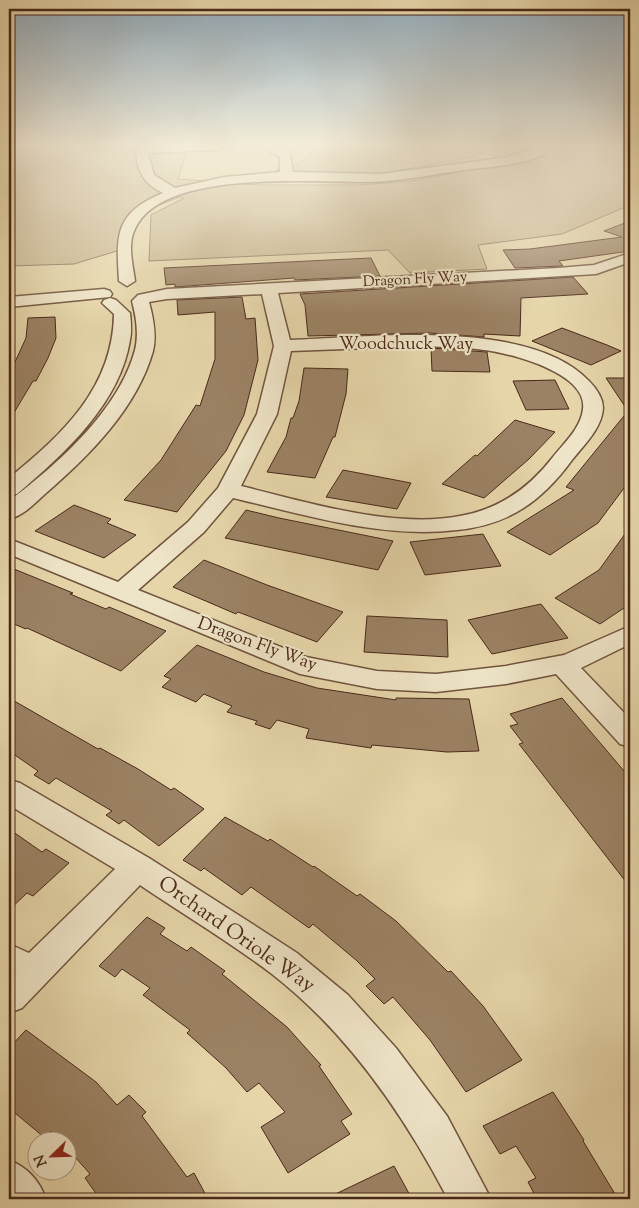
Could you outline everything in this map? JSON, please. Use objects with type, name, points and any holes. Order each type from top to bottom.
[{"type":"street","points":[[9,489],[50,452],[88,410],[114,369],[121,349],[124,329],[122,295],[127,227],[143,209],[156,202]]},
{"type":"street","name":"Dragon Fly Way","points":[[9,302],[558,274],[596,269],[629,259]]},
{"type":"street","points":[[122,591],[196,526],[228,490],[268,414],[280,366],[282,346],[269,288]]},
{"type":"street","points":[[9,512],[70,458],[112,412],[126,392],[138,368],[144,349],[146,329],[122,295]]},
{"type":"street","name":"Woodchuck Way","points":[[228,490],[394,525],[445,525],[468,521],[509,509],[534,491],[588,426],[592,414],[594,404],[580,381],[543,360],[500,348],[447,342],[282,346]]},
{"type":"street","name":"Dragon Fly Way","points":[[9,546],[300,665],[377,680],[436,683],[506,675],[571,662],[630,634]]},
{"type":"street","points":[[562,664],[630,737]]},
{"type":"street","name":"Orchard Oriole Way","points":[[9,791],[138,867],[285,964],[335,1007],[383,1061],[433,1130],[470,1199]]},
{"type":"street","points":[[16,977],[138,867]]},
{"type":"street","points":[[9,1181],[25,1199]]},
{"type":"shaded area","points":[[9,202],[167,202],[152,209],[140,219],[130,247],[74,264],[9,266]]},
{"type":"shaded area","points":[[176,202],[630,202],[630,205],[562,234],[478,245],[487,269],[410,273],[388,250],[149,261],[151,215]]},
{"type":"building","points":[[630,221],[630,251],[559,261],[563,266],[515,268],[503,250],[530,249],[622,237],[604,231]]},
{"type":"building","points":[[371,258],[380,276],[295,280],[294,278],[175,287],[175,284],[166,285],[164,268]]},
{"type":"building","points":[[573,277],[588,294],[521,298],[520,336],[484,334],[484,337],[430,333],[308,336],[305,305],[300,294]]},
{"type":"building","points":[[242,297],[246,319],[255,318],[258,360],[244,415],[226,451],[177,512],[124,500],[161,460],[196,405],[200,406],[215,359],[215,312],[178,315],[177,300]]},
{"type":"building","points":[[55,317],[56,338],[48,358],[36,381],[33,381],[9,421],[9,375],[26,338],[28,318]]},
{"type":"building","points":[[562,328],[621,351],[591,365],[532,341]]},
{"type":"building","points":[[431,348],[487,352],[490,372],[432,371]]},
{"type":"building","points":[[304,368],[348,369],[346,394],[335,437],[333,437],[315,478],[267,472],[286,437],[291,418],[293,418],[299,401]]},
{"type":"building","points":[[606,378],[630,378],[630,480],[598,523],[550,555],[507,532],[574,490],[566,487],[628,411]]},
{"type":"building","points":[[555,380],[569,409],[526,410],[513,381]]},
{"type":"building","points":[[515,420],[555,432],[529,459],[484,498],[442,484],[475,455],[477,456]]},
{"type":"building","points":[[343,470],[411,483],[397,509],[326,497]]},
{"type":"building","points":[[74,505],[111,519],[107,523],[136,535],[104,558],[35,531]]},
{"type":"building","points":[[246,510],[393,541],[378,570],[225,538]]},
{"type":"building","points":[[630,527],[630,604],[600,624],[555,598],[599,570]]},
{"type":"building","points":[[483,534],[501,566],[425,575],[410,542]]},
{"type":"building","points":[[204,560],[343,612],[317,642],[238,612],[236,614],[173,587]]},
{"type":"building","points":[[9,567],[73,593],[70,594],[106,609],[109,607],[166,631],[121,671],[27,628],[9,622]]},
{"type":"building","points":[[541,604],[568,638],[492,654],[468,620]]},
{"type":"building","points":[[367,616],[447,620],[448,657],[364,652]]},
{"type":"building","points":[[197,645],[264,672],[317,688],[396,700],[396,698],[469,699],[479,751],[447,752],[372,745],[371,748],[306,738],[309,729],[277,720],[270,729],[255,724],[257,721],[227,712],[232,706],[204,694],[196,702],[162,687],[171,679],[164,676]]},
{"type":"building","points":[[9,698],[98,749],[100,748],[138,769],[171,790],[174,788],[204,809],[159,846],[124,820],[119,824],[106,815],[112,811],[56,778],[49,784],[34,775],[38,771],[9,751]]},
{"type":"building","points":[[562,698],[630,778],[630,887],[519,744],[523,743],[510,726],[518,724],[510,714]]},
{"type":"building","points":[[225,817],[268,841],[270,839],[314,866],[357,896],[360,894],[396,921],[448,972],[451,971],[483,1006],[522,1060],[466,1092],[430,1040],[393,997],[384,1004],[366,986],[375,979],[356,960],[313,924],[309,928],[251,887],[242,895],[204,868],[201,871],[183,860]]},
{"type":"building","points":[[9,829],[42,852],[46,849],[69,863],[33,896],[27,893],[9,910]]},
{"type":"building","points":[[147,917],[165,928],[160,934],[187,951],[191,947],[225,971],[222,974],[287,1027],[321,1065],[319,1066],[352,1114],[341,1121],[350,1134],[288,1173],[261,1127],[285,1112],[259,1083],[247,1092],[226,1068],[187,1033],[190,1030],[143,995],[150,988],[122,969],[115,977],[99,966]]},
{"type":"building","points":[[26,1030],[96,1082],[117,1105],[129,1095],[146,1112],[142,1116],[187,1177],[194,1173],[208,1199],[100,1199],[85,1178],[90,1174],[78,1160],[78,1130],[35,1130],[9,1108],[9,1048]]},
{"type":"building","points":[[553,1092],[584,1140],[618,1199],[537,1199],[528,1182],[536,1178],[516,1146],[500,1154],[483,1126]]},
{"type":"building","points":[[394,1166],[412,1199],[325,1199]]}]
